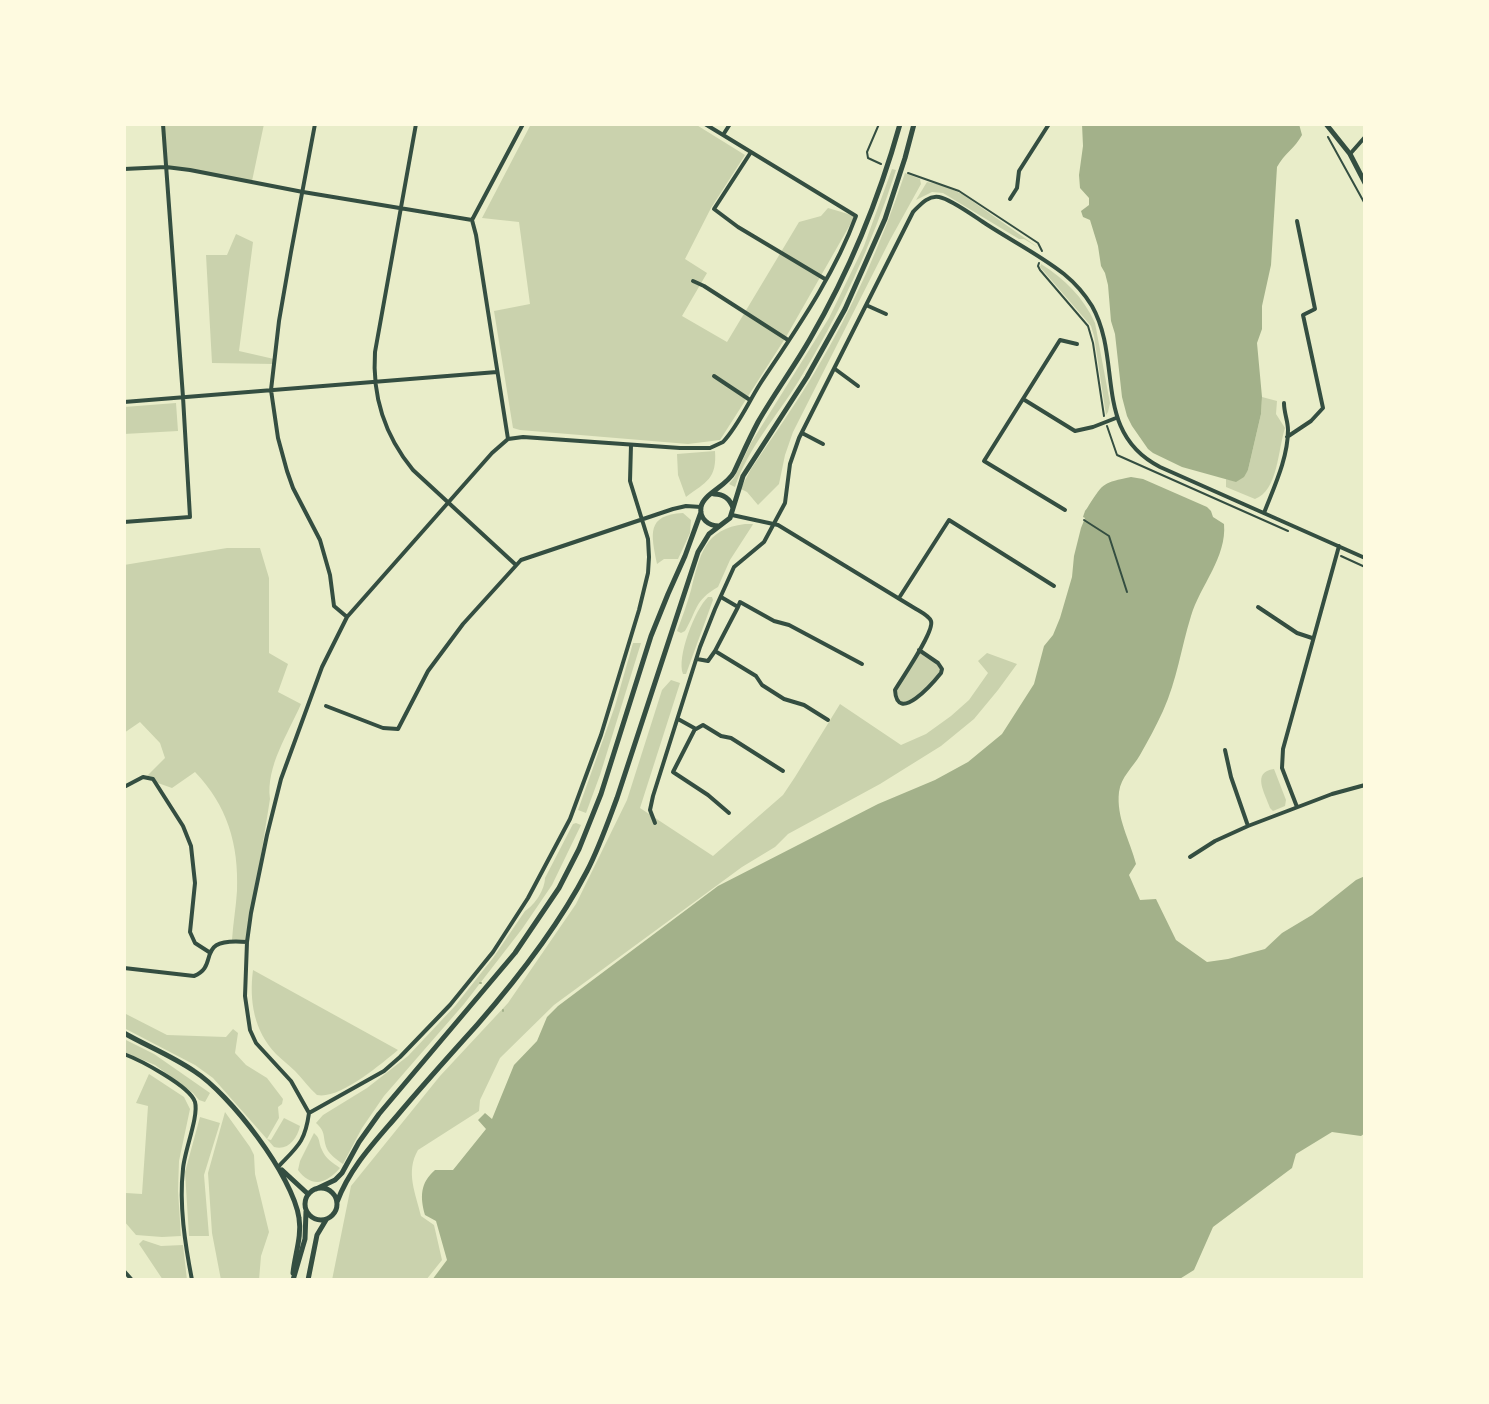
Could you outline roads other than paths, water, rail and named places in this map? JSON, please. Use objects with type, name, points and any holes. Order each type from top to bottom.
[{"type":"main road","points":[[308,1280],[316,1240],[327,1219],[335,1212],[349,1160],[359,1142],[515,953],[559,888],[579,849],[601,794],[651,636],[685,556],[704,501],[731,477],[760,420],[811,338],[853,256],[883,180],[900,124]]},
{"type":"main road","points":[[293,1280],[307,1229],[305,1200],[308,1194],[345,1175],[356,1164],[531,959],[581,882],[617,798],[698,552],[705,538],[728,521],[738,487],[750,463],[807,377],[845,309],[885,219],[914,124]]},
{"type":"main road","points":[[1326,124],[1350,154],[1365,183]]},
{"type":"main road","points":[[710,496],[724,496],[731,502],[732,512]]},
{"type":"main road","points":[[701,509],[703,519],[713,526],[720,526]]},
{"type":"main road","points":[[124,1033],[196,1072],[217,1089],[279,1166],[308,1194]]},
{"type":"main road","points":[[279,1166],[300,1221],[293,1280]]},
{"type":"main road","points":[[316,1189],[329,1190],[337,1202]]},
{"type":"main road","points":[[306,1210],[313,1218],[327,1219]]},
{"type":"street","points":[[124,522],[190,517],[163,124]]},
{"type":"street","points":[[315,124],[279,321],[271,390],[278,438],[287,471],[323,550],[334,606],[347,617]]},
{"type":"street","points":[[416,124],[376,343],[374,381],[377,400],[400,453],[421,478],[516,565]]},
{"type":"street","points":[[508,439],[472,220],[523,124]]},
{"type":"street","points":[[279,1166],[302,1141],[309,1113],[291,1081],[261,1050],[250,1030],[245,996],[247,942],[281,779],[322,667],[347,617],[492,453],[508,439],[532,437],[696,448],[717,445],[727,438],[825,279],[856,216],[705,124]]},
{"type":"street","points":[[723,135],[730,124]]},
{"type":"street","points":[[1010,199],[1017,188],[1019,171],[1049,124]]},
{"type":"street","points":[[1350,154],[1365,137]]},
{"type":"street","points":[[751,152],[714,209],[738,227],[825,279]]},
{"type":"street","points":[[124,169],[166,167],[472,220]]},
{"type":"street","points":[[655,823],[650,810],[697,659],[720,597],[734,567],[764,542],[785,503],[790,464],[802,433],[913,212],[927,199],[938,197],[957,206],[1041,259],[1081,290],[1093,309],[1103,341],[1116,418],[1127,439],[1149,462],[1365,558]]},
{"type":"street","points":[[1287,437],[1311,421],[1323,408],[1303,315],[1315,309],[1297,221]]},
{"type":"street","points":[[693,281],[788,340]]},
{"type":"street","points":[[866,305],[886,314]]},
{"type":"street","points":[[1065,510],[984,461],[1060,340],[1077,344]]},
{"type":"street","points":[[835,369],[858,386]]},
{"type":"street","points":[[124,402],[497,372]]},
{"type":"street","points":[[714,376],[750,400]]},
{"type":"street","points":[[1023,399],[1075,431],[1116,418]]},
{"type":"street","points":[[1264,513],[1279,475],[1287,437],[1284,403]]},
{"type":"street","points":[[802,433],[823,444]]},
{"type":"street","points":[[309,1113],[384,1071],[433,1023],[493,952],[528,898],[570,819],[594,758],[648,573],[648,539],[630,481],[631,445]]},
{"type":"street","points":[[326,706],[383,728],[398,729],[428,671],[463,624],[521,560],[686,506],[701,509]]},
{"type":"street","points":[[732,512],[773,523],[928,617],[932,623],[930,633],[919,650],[895,690],[896,697],[905,704],[914,701],[941,673],[938,663],[919,650]]},
{"type":"street","points":[[899,598],[949,520],[1054,586]]},
{"type":"street","points":[[1297,807],[1281,760],[1339,546]]},
{"type":"street","points":[[720,597],[738,607]]},
{"type":"street","points":[[697,659],[708,661],[740,602],[862,664]]},
{"type":"street","points":[[1258,607],[1297,633],[1312,638]]},
{"type":"street","points":[[715,651],[756,676],[762,685],[784,699],[804,705],[828,720]]},
{"type":"street","points":[[678,719],[696,729]]},
{"type":"street","points":[[729,813],[673,772],[696,729],[703,725],[731,738],[783,771]]},
{"type":"street","points":[[1225,750],[1248,826]]},
{"type":"street","points":[[666,758],[678,764]]},
{"type":"street","points":[[124,787],[143,777],[153,779],[183,826],[191,846],[195,872],[190,932],[195,943],[209,952]]},
{"type":"street","points":[[1190,857],[1248,826],[1365,785]]},
{"type":"street","points":[[124,968],[194,976],[205,969],[209,952],[224,941],[247,942]]},
{"type":"street","points":[[124,1054],[174,1082],[195,1103],[182,1175],[185,1242],[192,1280]]},
{"type":"street","points":[[124,1271],[132,1280]]}]
